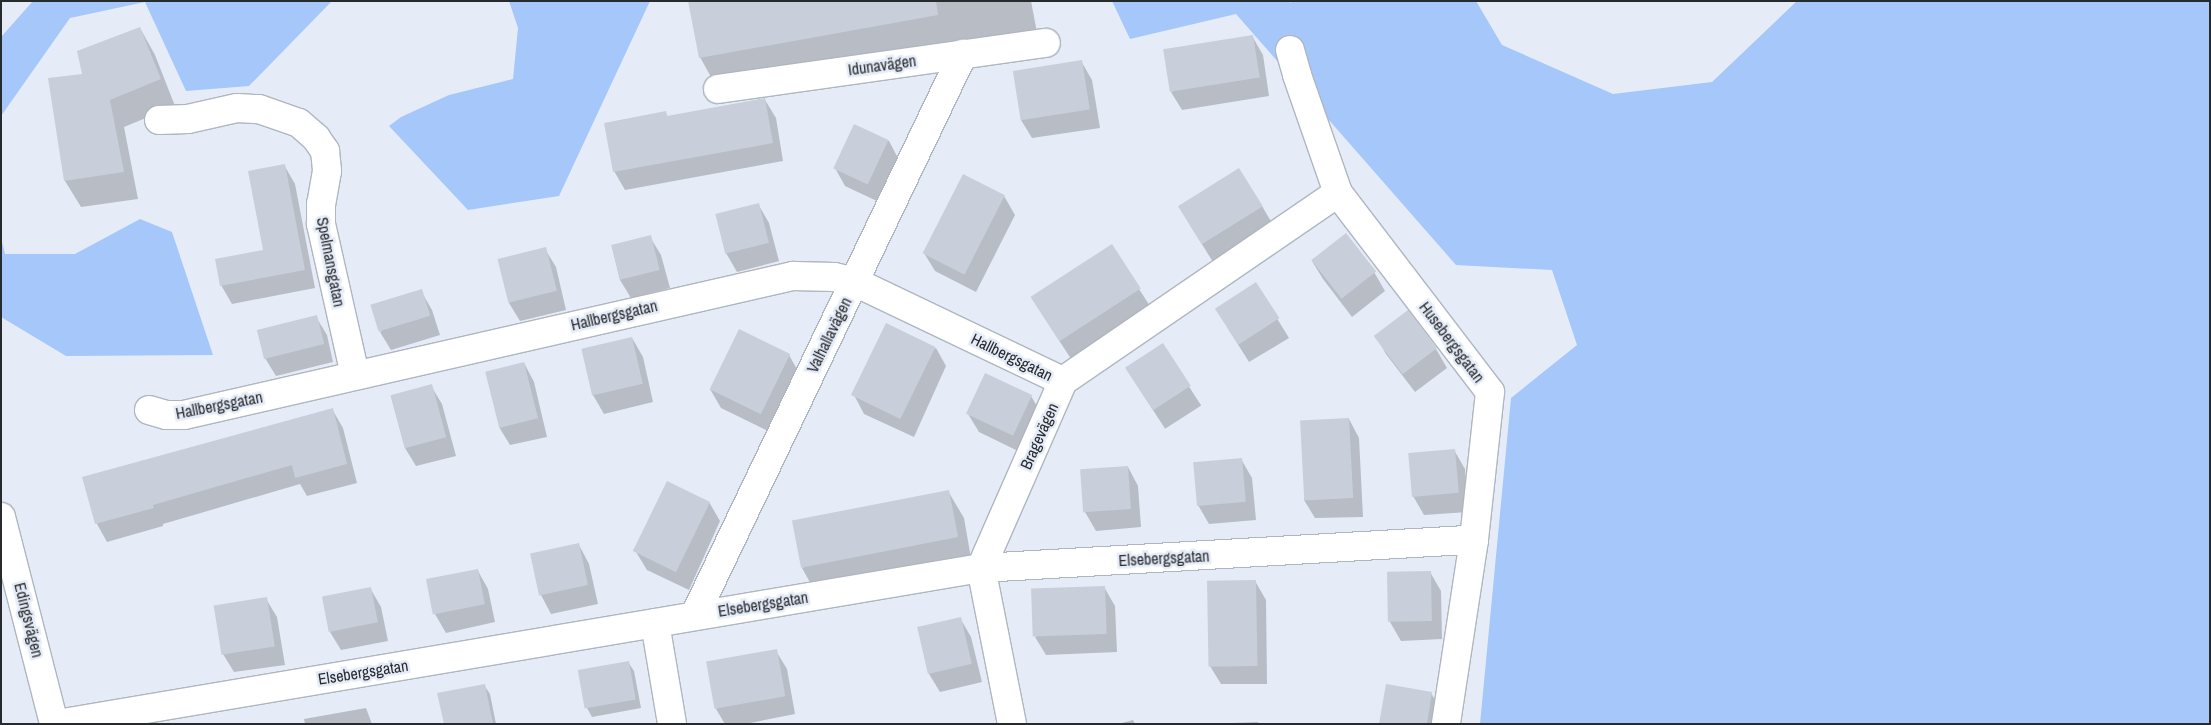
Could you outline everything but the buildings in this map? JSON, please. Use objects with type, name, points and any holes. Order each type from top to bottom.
[{"type":"street","name":"Idunavägen","points":[[718,89],[1046,43]]},
{"type":"street","name":"Husebergsgatan","points":[[1290,50],[1296,75],[1338,193],[1490,392],[1474,540],[1446,724]]},
{"type":"street","name":"Valhallavägen","points":[[695,615],[963,54]]},
{"type":"street","name":"Spelmansgatan","points":[[159,120],[188,119],[237,108],[259,109],[299,123],[316,138],[324,151],[327,171],[321,204],[321,224],[355,375]]},
{"type":"street","name":"Bragevägen","points":[[981,568],[1063,381],[1338,193]]},
{"type":"street","name":"Hallbergsgatan","points":[[149,410],[166,415],[184,415],[772,279],[814,275],[855,282],[1063,381]]},
{"type":"street","name":"Edingsvägen","points":[[1,517],[56,724]]},
{"type":"street","name":"Elsebergsgatan","points":[[56,724],[981,568],[1474,540]]},
{"type":"street","points":[[981,568],[1012,724]]},
{"type":"street","points":[[655,623],[672,724]]},
{"type":"shaded area","points":[[33,1],[332,1],[249,86],[186,91],[145,2],[70,18],[1,116],[1,37]]},
{"type":"shaded area","points":[[509,1],[650,1],[559,196],[468,210],[389,126],[401,117],[449,95],[513,79],[518,28]]},
{"type":"shaded area","points":[[1112,1],[1289,1],[1291,3],[1291,1],[1476,1],[1502,45],[1613,94],[1712,82],[1797,1],[2210,1],[2210,724],[1480,724],[1511,398],[1577,345],[1552,270],[1456,265],[1236,14],[1130,39]]},
{"type":"shaded area","points":[[140,219],[172,232],[213,355],[66,356],[1,317],[1,238],[5,254],[75,254]]}]
